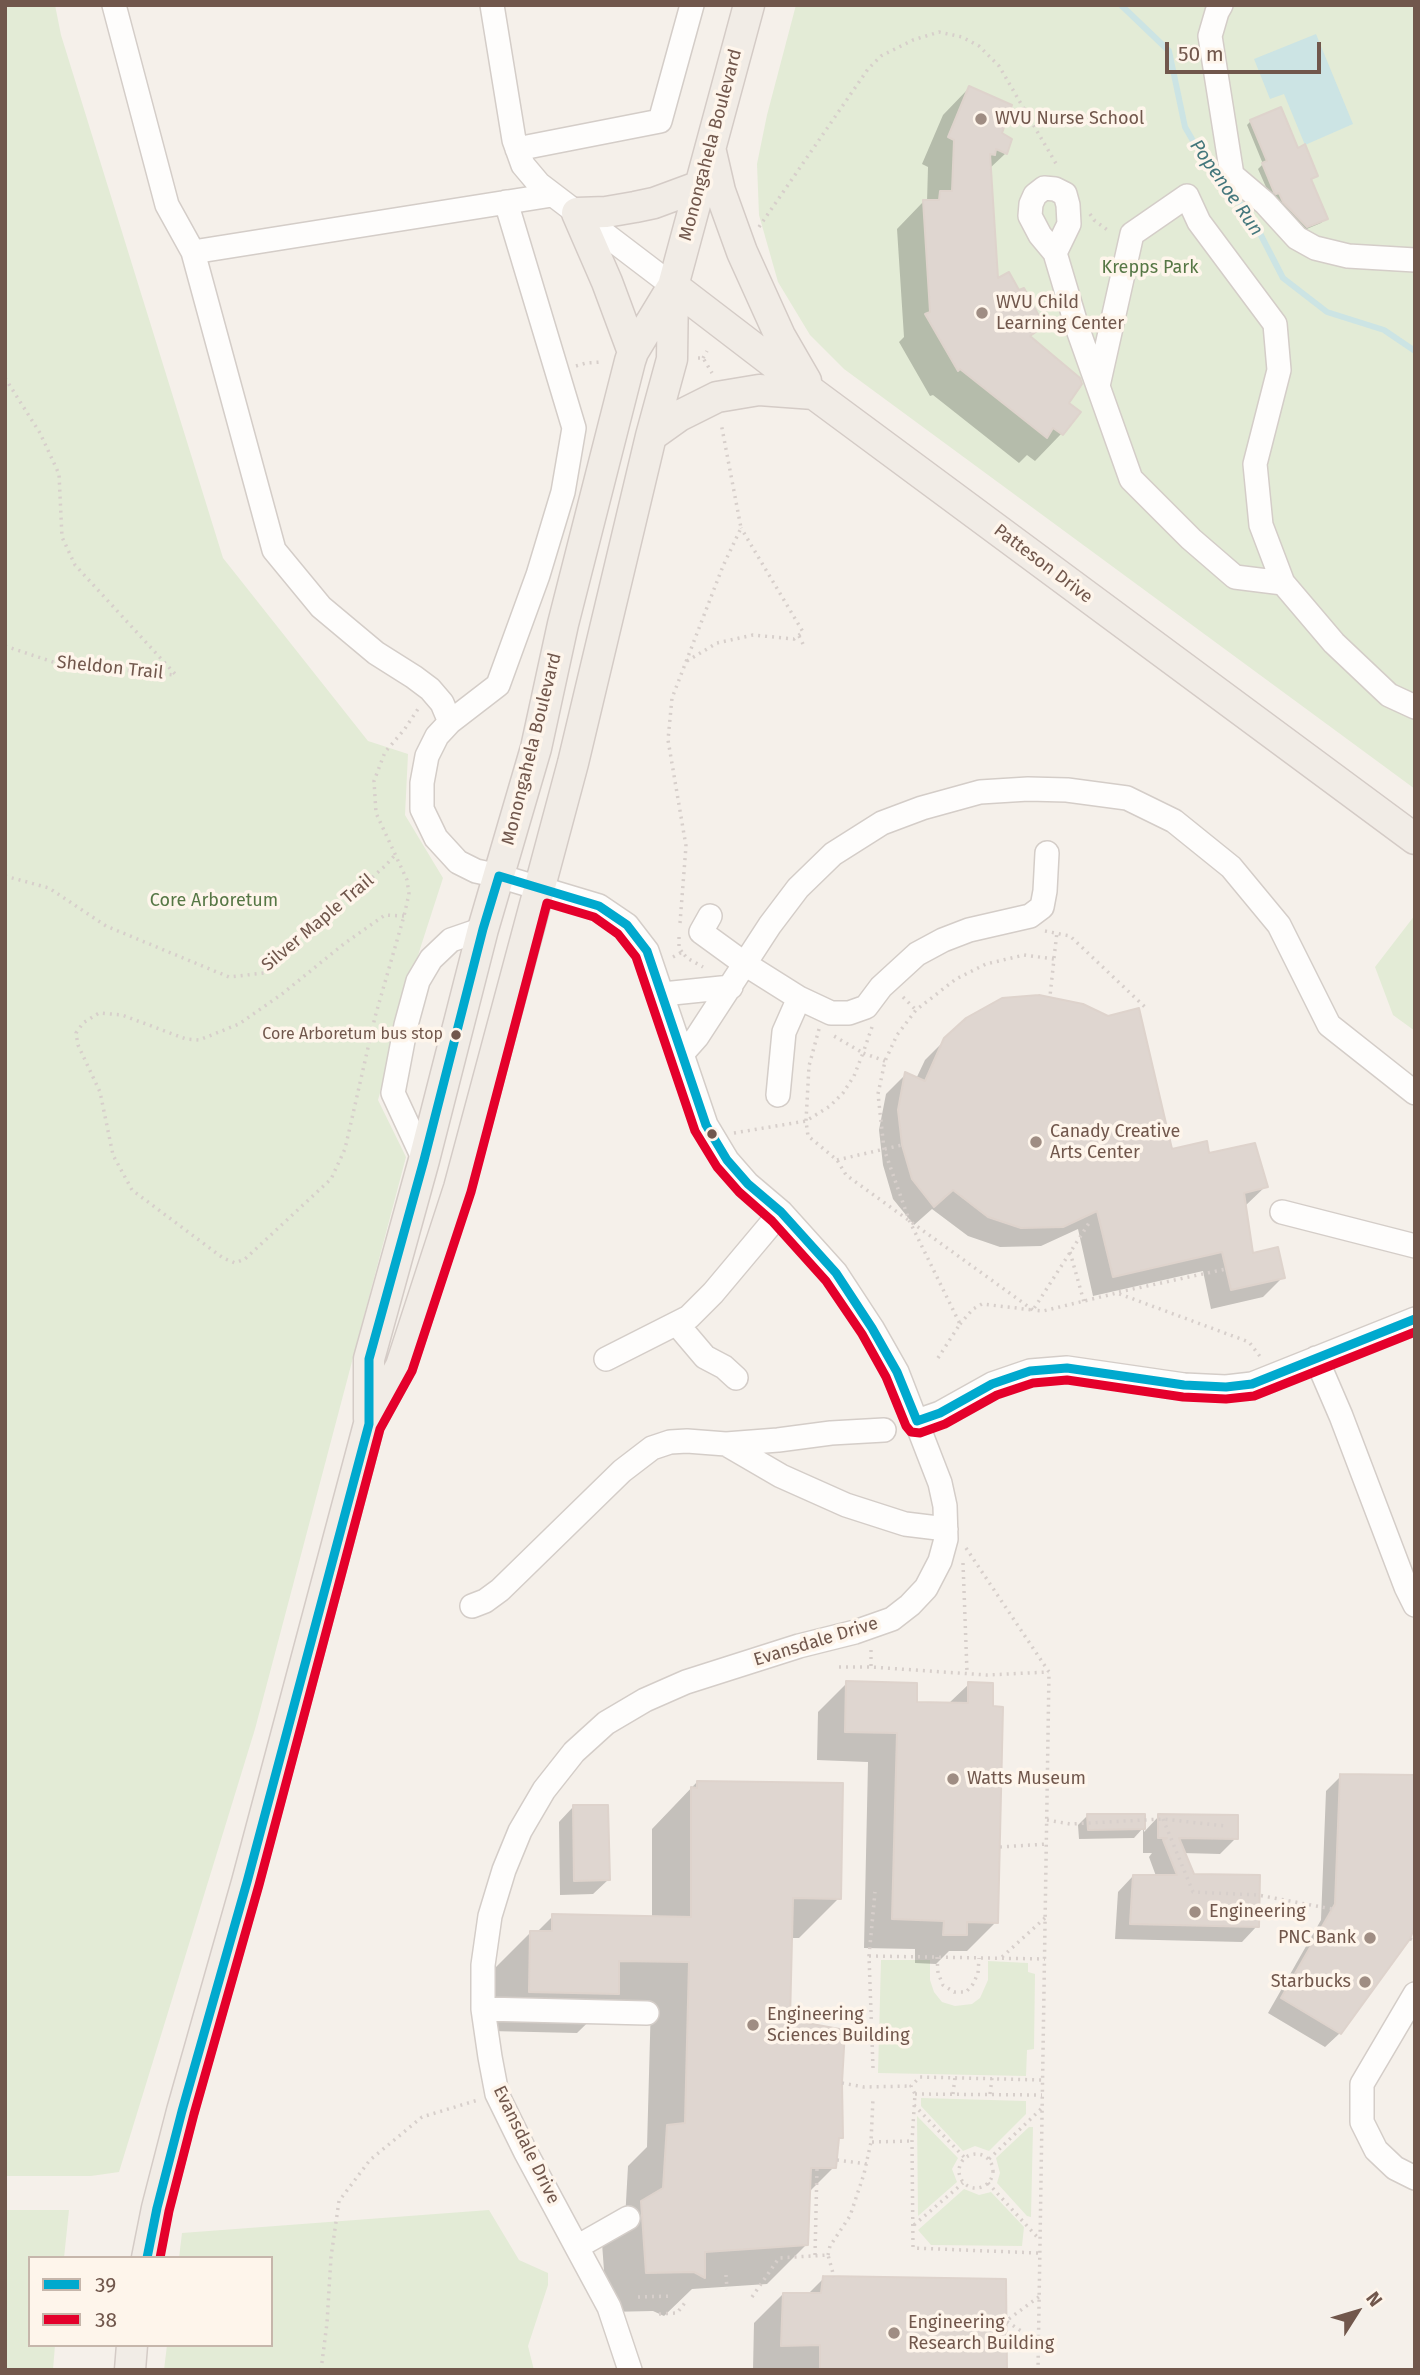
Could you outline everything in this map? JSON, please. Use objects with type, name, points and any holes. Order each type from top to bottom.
[{"type":"main road","name":"Monongahela Boulevard","points":[[146,2256],[179,2123],[247,1882],[369,1424],[401,1366],[459,1188],[573,763],[672,359],[673,286],[749,5]]},
{"type":"main road","points":[[710,152],[720,191],[742,252],[780,336],[814,394]]},
{"type":"main road","points":[[633,352],[607,282],[577,214],[606,212],[654,203],[700,186]]},
{"type":"main road","name":"Monongahela Boulevard","points":[[369,1424],[369,1359],[424,1160],[483,929],[536,748],[563,624],[633,352],[673,286]]},
{"type":"main road","name":"Patteson Drive","points":[[673,286],[814,394],[1415,839]]},
{"type":"main road","points":[[651,436],[678,416],[717,397],[759,390],[814,394]]},
{"type":"main road","points":[[130,2370],[132,2347]]},
{"type":"street","points":[[114,5],[167,205],[194,252],[274,550],[321,607],[376,653],[430,690],[442,703],[450,722]]},
{"type":"street","points":[[492,5],[517,149],[523,165],[552,195],[673,286]]},
{"type":"street","points":[[517,149],[660,121],[692,5]]},
{"type":"street","points":[[1222,5],[1217,12],[1210,36],[1232,174],[1265,203],[1297,238],[1315,248],[1348,256],[1415,260]]},
{"type":"street","points":[[194,252],[552,195]]},
{"type":"street","points":[[1098,387],[1132,234],[1187,196],[1199,222],[1275,324],[1279,370],[1255,464],[1261,524],[1283,583],[1334,643],[1389,695],[1415,707]]},
{"type":"street","name":"Evansdale Drive","points":[[506,202],[574,428],[563,492],[538,575],[498,685],[450,722],[437,736],[427,756],[422,783],[422,809],[436,838],[458,862],[476,871],[599,906],[627,925],[647,951],[706,1125],[727,1160],[748,1184],[780,1212],[836,1273],[873,1328],[897,1372],[917,1421],[940,1483],[945,1506],[946,1539],[940,1561],[926,1588],[910,1605],[892,1619],[855,1632],[775,1654],[665,1691],[606,1723],[574,1752],[544,1790],[520,1831],[504,1870],[490,1916],[483,1965],[483,2009],[497,2094],[609,2307],[630,2370]]},
{"type":"street","points":[[1055,253],[1131,479],[1191,539],[1235,577],[1283,583]]},
{"type":"street","points":[[682,1054],[698,1037],[798,888],[833,854],[882,823],[922,808],[980,792],[1067,790],[1127,798],[1174,821],[1231,867],[1279,925],[1329,1025],[1415,1093]]},
{"type":"street","points":[[710,916],[701,932],[745,964],[799,998],[831,1013],[849,1013],[866,1007],[881,987],[917,954],[970,930],[1030,916],[1042,907],[1047,853]]},
{"type":"street","points":[[424,1160],[393,1093],[406,1025],[418,981],[431,959],[451,940],[483,929]]},
{"type":"street","points":[[663,994],[731,986]]},
{"type":"street","points":[[778,1095],[783,1032],[799,998]]},
{"type":"street","points":[[606,1359],[690,1317],[780,1212]]},
{"type":"street","points":[[1282,1212],[1415,1246]]},
{"type":"street","points":[[917,1421],[940,1413],[992,1384],[1030,1371],[1068,1368],[1184,1385],[1226,1387],[1252,1384],[1415,1319]]},
{"type":"street","points":[[677,1324],[705,1357],[724,1367],[736,1378]]},
{"type":"street","points":[[1316,1358],[1415,1605]]},
{"type":"street","points":[[472,1606],[485,1601],[500,1590],[622,1471],[652,1448],[670,1442],[726,1444],[884,1430]]},
{"type":"street","points":[[726,1444],[781,1476],[846,1504],[905,1524],[946,1529]]},
{"type":"street","points":[[1415,1994],[1362,2084],[1362,2122],[1376,2150],[1395,2168],[1415,2178]]},
{"type":"street","points":[[483,2009],[647,2013]]},
{"type":"street","points":[[577,2247],[628,2218]]},
{"type":"path","points":[[756,232],[868,69],[881,56],[913,40],[939,32],[962,37],[979,46],[999,66],[1064,175]]},
{"type":"path","points":[[1087,209],[1094,220],[1113,235],[1132,234]]},
{"type":"path","points":[[703,358],[707,351]]},
{"type":"path","points":[[690,358],[703,358]]},
{"type":"path","points":[[703,358],[712,373]]},
{"type":"path","name":"Sheldon Trail","points":[[5,378],[40,433],[58,474],[62,537],[75,565],[176,675],[59,664],[5,646]]},
{"type":"path","points":[[687,661],[717,643],[753,635],[786,640],[803,632],[741,528],[722,423]]},
{"type":"path","points":[[680,924],[686,846],[668,740],[672,698],[723,566],[741,528]]},
{"type":"path","points":[[799,636],[803,644]]},
{"type":"path","points":[[404,916],[385,915],[239,1024],[199,1040],[186,1040],[122,1015],[99,1013],[83,1023],[76,1033],[78,1045],[100,1092],[113,1155],[132,1190],[223,1258],[235,1263],[245,1259],[331,1179],[345,1149],[352,1108],[375,1017],[404,916],[409,894],[407,880],[376,813],[374,781],[385,752],[404,730],[430,690]]},
{"type":"path","name":"Silver Maple Trail","points":[[5,876],[50,888],[106,926],[229,977],[264,973],[395,855]]},
{"type":"path","points":[[1044,931],[1070,936],[1146,1008]]},
{"type":"path","points":[[1050,996],[1056,932]]},
{"type":"path","points":[[680,936],[679,948],[687,958],[710,971]]},
{"type":"path","points":[[673,957],[682,952]]},
{"type":"path","points":[[960,1324],[909,1220],[884,1149],[878,1094],[885,1061],[897,1035],[916,1010],[956,978],[986,964],[1024,955],[1054,958]]},
{"type":"path","points":[[898,992],[916,1010]]},
{"type":"path","points":[[729,1134],[806,1121],[830,1106],[854,1076],[874,1019]]},
{"type":"path","points":[[885,1061],[863,1053],[819,1027],[808,1066],[808,1136],[836,1160],[846,1175],[1033,1310]]},
{"type":"path","points":[[836,1160],[902,1145]]},
{"type":"path","points":[[1033,1310],[1088,1223]]},
{"type":"path","points":[[1070,1252],[1084,1302]]},
{"type":"path","points":[[938,1358],[960,1324],[973,1309],[982,1304],[1043,1311],[1226,1269]]},
{"type":"path","points":[[1117,1293],[1249,1342],[1264,1364]]},
{"type":"path","points":[[967,1672],[962,1544],[1049,1672],[1038,2370]]},
{"type":"path","points":[[871,1644],[871,1667]]},
{"type":"path","points":[[839,1667],[987,1675],[1049,1672]]},
{"type":"path","points":[[1048,1820],[1070,1824],[1163,1819],[1225,1826]]},
{"type":"path","points":[[1163,1819],[1193,1892],[1258,1895],[1332,1909]]},
{"type":"path","points":[[1000,1847],[1047,1844]]},
{"type":"path","points":[[873,2068],[869,1956],[875,1892]]},
{"type":"path","points":[[1002,1957],[1046,1916]]},
{"type":"path","points":[[869,1956],[1045,1959]]},
{"type":"path","points":[[937,1957],[938,1973],[943,1985],[954,1992],[966,1992],[974,1984],[979,1957]]},
{"type":"path","points":[[842,2083],[864,2087],[911,2086],[920,2077],[1042,2080]]},
{"type":"path","points":[[953,2094],[955,2077]]},
{"type":"path","points":[[990,2095],[992,2078]]},
{"type":"path","points":[[911,2086],[915,2094],[912,2141],[913,2248],[1038,2253]]},
{"type":"path","points":[[321,2370],[339,2201],[370,2160],[422,2117],[497,2094]]},
{"type":"path","points":[[915,2094],[1042,2095]]},
{"type":"path","points":[[834,2277],[828,2255],[830,2246],[850,2216],[867,2164],[873,2098]]},
{"type":"path","points":[[914,2105],[964,2157]]},
{"type":"path","points":[[989,2159],[1042,2108]]},
{"type":"path","points":[[871,2142],[912,2141]]},
{"type":"path","points":[[979,2152],[989,2159],[994,2173],[988,2183],[974,2188],[963,2183],[958,2168],[964,2157],[979,2152]]},
{"type":"path","points":[[837,2161],[867,2164]]},
{"type":"path","points":[[815,2255],[817,2168]]},
{"type":"path","points":[[914,2225],[963,2183]]},
{"type":"path","points":[[988,2183],[1039,2239]]},
{"type":"path","points":[[752,2297],[779,2258],[828,2255]]},
{"type":"path","points":[[726,2275],[727,2289]]},
{"type":"path","points":[[638,2297],[673,2296]]},
{"type":"path","points":[[1038,2342],[1006,2321],[1040,2296]]},
{"type":"path","points":[[659,2314],[677,2313],[687,2300]]},
{"type":"green space","name":"Core Arboretum","points":[[5,5],[55,5],[61,35],[223,558],[368,741],[408,754],[405,815],[443,878],[420,949],[378,1100],[406,1157],[255,1729],[119,2172],[91,2176],[5,2176]]},
{"type":"green space","name":"Krepps Park","points":[[796,5],[1415,5],[1415,789],[844,369],[810,335],[778,282],[759,215],[757,164]]},
{"type":"green space","points":[[1415,915],[1415,1031],[1393,1015],[1375,967]]},
{"type":"green space","points":[[881,1960],[930,1960],[930,1980],[934,1992],[942,2002],[955,2006],[972,2004],[980,1998],[988,1980],[988,1961],[1028,1963],[1028,1972],[1035,1974],[1034,2049],[1027,2050],[1026,2076],[878,2073]]},
{"type":"green space","points":[[921,2098],[1026,2101],[1026,2114],[989,2151],[975,2146],[963,2151],[921,2106]]},
{"type":"green space","points":[[917,2116],[958,2158],[952,2169],[957,2182],[918,2216]]},
{"type":"green space","points":[[1029,2127],[1033,2127],[1031,2217],[1027,2216],[997,2183],[1000,2173],[996,2158]]},
{"type":"green space","points":[[964,2189],[979,2195],[991,2192],[1024,2227],[1022,2246],[931,2245],[918,2230]]},
{"type":"green space","points":[[5,2210],[69,2210],[64,2256],[28,2256],[28,2347],[55,2347],[53,2370],[5,2370]]},
{"type":"green space","points":[[489,2210],[519,2260],[548,2273],[548,2285],[528,2346],[534,2370],[164,2370],[167,2347],[273,2347],[273,2256],[179,2256],[182,2233]]},
{"type":"water","points":[[1316,34],[1353,124],[1305,145],[1284,94],[1270,99],[1254,59]]},
{"type":"building","name":"WVU Child Learning Center","points":[[969,86],[1012,105],[1002,133],[1012,139],[1007,154],[996,149],[995,155],[990,154],[998,278],[1009,272],[1019,290],[1024,288],[1039,316],[1035,318],[1040,329],[1030,336],[1080,378],[1082,384],[1069,403],[1081,412],[1063,435],[1053,428],[1047,438],[960,369],[958,371],[925,314],[930,312],[923,200],[939,200],[940,191],[952,191],[954,140],[948,137]]},
{"type":"building","points":[[1281,107],[1298,148],[1305,144],[1318,176],[1311,179],[1328,219],[1307,227],[1283,202],[1279,193],[1274,192],[1262,163],[1267,161],[1250,120]]},
{"type":"building","name":"Canady Creative Arts Center","points":[[1039,995],[1083,1004],[1108,1016],[1139,1008],[1172,1149],[1207,1141],[1209,1153],[1255,1143],[1268,1187],[1244,1193],[1253,1253],[1278,1247],[1285,1278],[1231,1290],[1222,1252],[1113,1277],[1097,1211],[1063,1227],[1021,1228],[988,1217],[953,1190],[934,1207],[912,1179],[902,1145],[898,1110],[905,1072],[925,1081],[944,1038],[966,1018],[1002,998]]},
{"type":"building","points":[[846,1681],[917,1683],[917,1702],[968,1703],[968,1682],[993,1683],[993,1706],[1003,1707],[998,1923],[967,1922],[967,1935],[943,1935],[944,1921],[892,1919],[897,1733],[845,1732]]},
{"type":"building","points":[[1340,1774],[1415,1775],[1415,1926],[1410,1939],[1341,2034],[1281,1998],[1335,1904]]},
{"type":"building","name":"Engineering Sciences Building","points":[[697,1781],[843,1783],[841,1899],[793,1898],[790,2020],[845,2030],[843,2138],[839,2138],[836,2168],[811,2168],[808,2245],[705,2252],[705,2278],[694,2272],[646,2273],[641,2201],[663,2188],[667,2125],[685,2123],[689,1962],[619,1961],[619,1994],[529,1992],[530,1931],[552,1931],[552,1914],[691,1917],[691,1787],[697,1788]]},
{"type":"building","points":[[573,1805],[608,1805],[610,1880],[574,1881]]},
{"type":"building","points":[[1087,1814],[1145,1814],[1145,1829],[1088,1830]]},
{"type":"building","name":"Engineering","points":[[1158,1814],[1238,1815],[1238,1839],[1179,1838],[1194,1874],[1260,1875],[1259,1927],[1130,1924],[1133,1875],[1177,1875],[1163,1840],[1167,1838],[1158,1838]]},
{"type":"building","name":"Engineering Research Building","points":[[823,2276],[1006,2279],[1007,2370],[820,2370],[820,2345],[781,2346],[783,2293],[821,2293]]},
{"type":"waterway","name":"Popenoe Run","points":[[1121,5],[1169,51],[1185,127],[1211,172],[1251,216],[1283,278],[1327,312],[1384,330],[1415,351]]},
{"type":"transit line","name":"39","points":[[147,2256],[182,2111],[247,1882],[369,1424],[369,1359],[499,876],[599,906],[627,925],[647,951],[706,1125],[727,1160],[748,1184],[781,1212],[836,1273],[897,1372],[917,1421],[940,1413],[992,1384],[1030,1371],[1067,1368],[1184,1385],[1226,1387],[1252,1384],[1415,1319]]},
{"type":"transit line","name":"38","points":[[160,2256],[194,2114],[259,1885],[380,1429],[412,1371],[471,1192],[547,903],[594,917],[618,934],[636,957],[695,1131],[717,1167],[739,1192],[772,1221],[826,1281],[862,1334],[886,1377],[911,1432],[920,1433],[945,1424],[997,1395],[1033,1383],[1067,1380],[1183,1397],[1226,1399],[1254,1396],[1415,1332]]},
{"type":"place","name":"WVU Nurse School","points":[[981,119]]},
{"type":"place","name":"WVU Child Learning Center","points":[[982,313]]},
{"type":"place","name":"Core Arboretum bus stop","points":[[456,1035]]},
{"type":"place","name":"Canady Creative Arts Center","points":[[1036,1142]]},
{"type":"place","name":"Watts Museum","points":[[953,1779]]},
{"type":"place","name":"Engineering","points":[[1195,1912]]},
{"type":"place","name":"PNC Bank","points":[[1370,1938]]},
{"type":"place","name":"Starbucks","points":[[1365,1982]]},
{"type":"place","name":"Engineering Sciences Building","points":[[753,2025]]},
{"type":"place","name":"Engineering Research Building","points":[[894,2333]]}]
